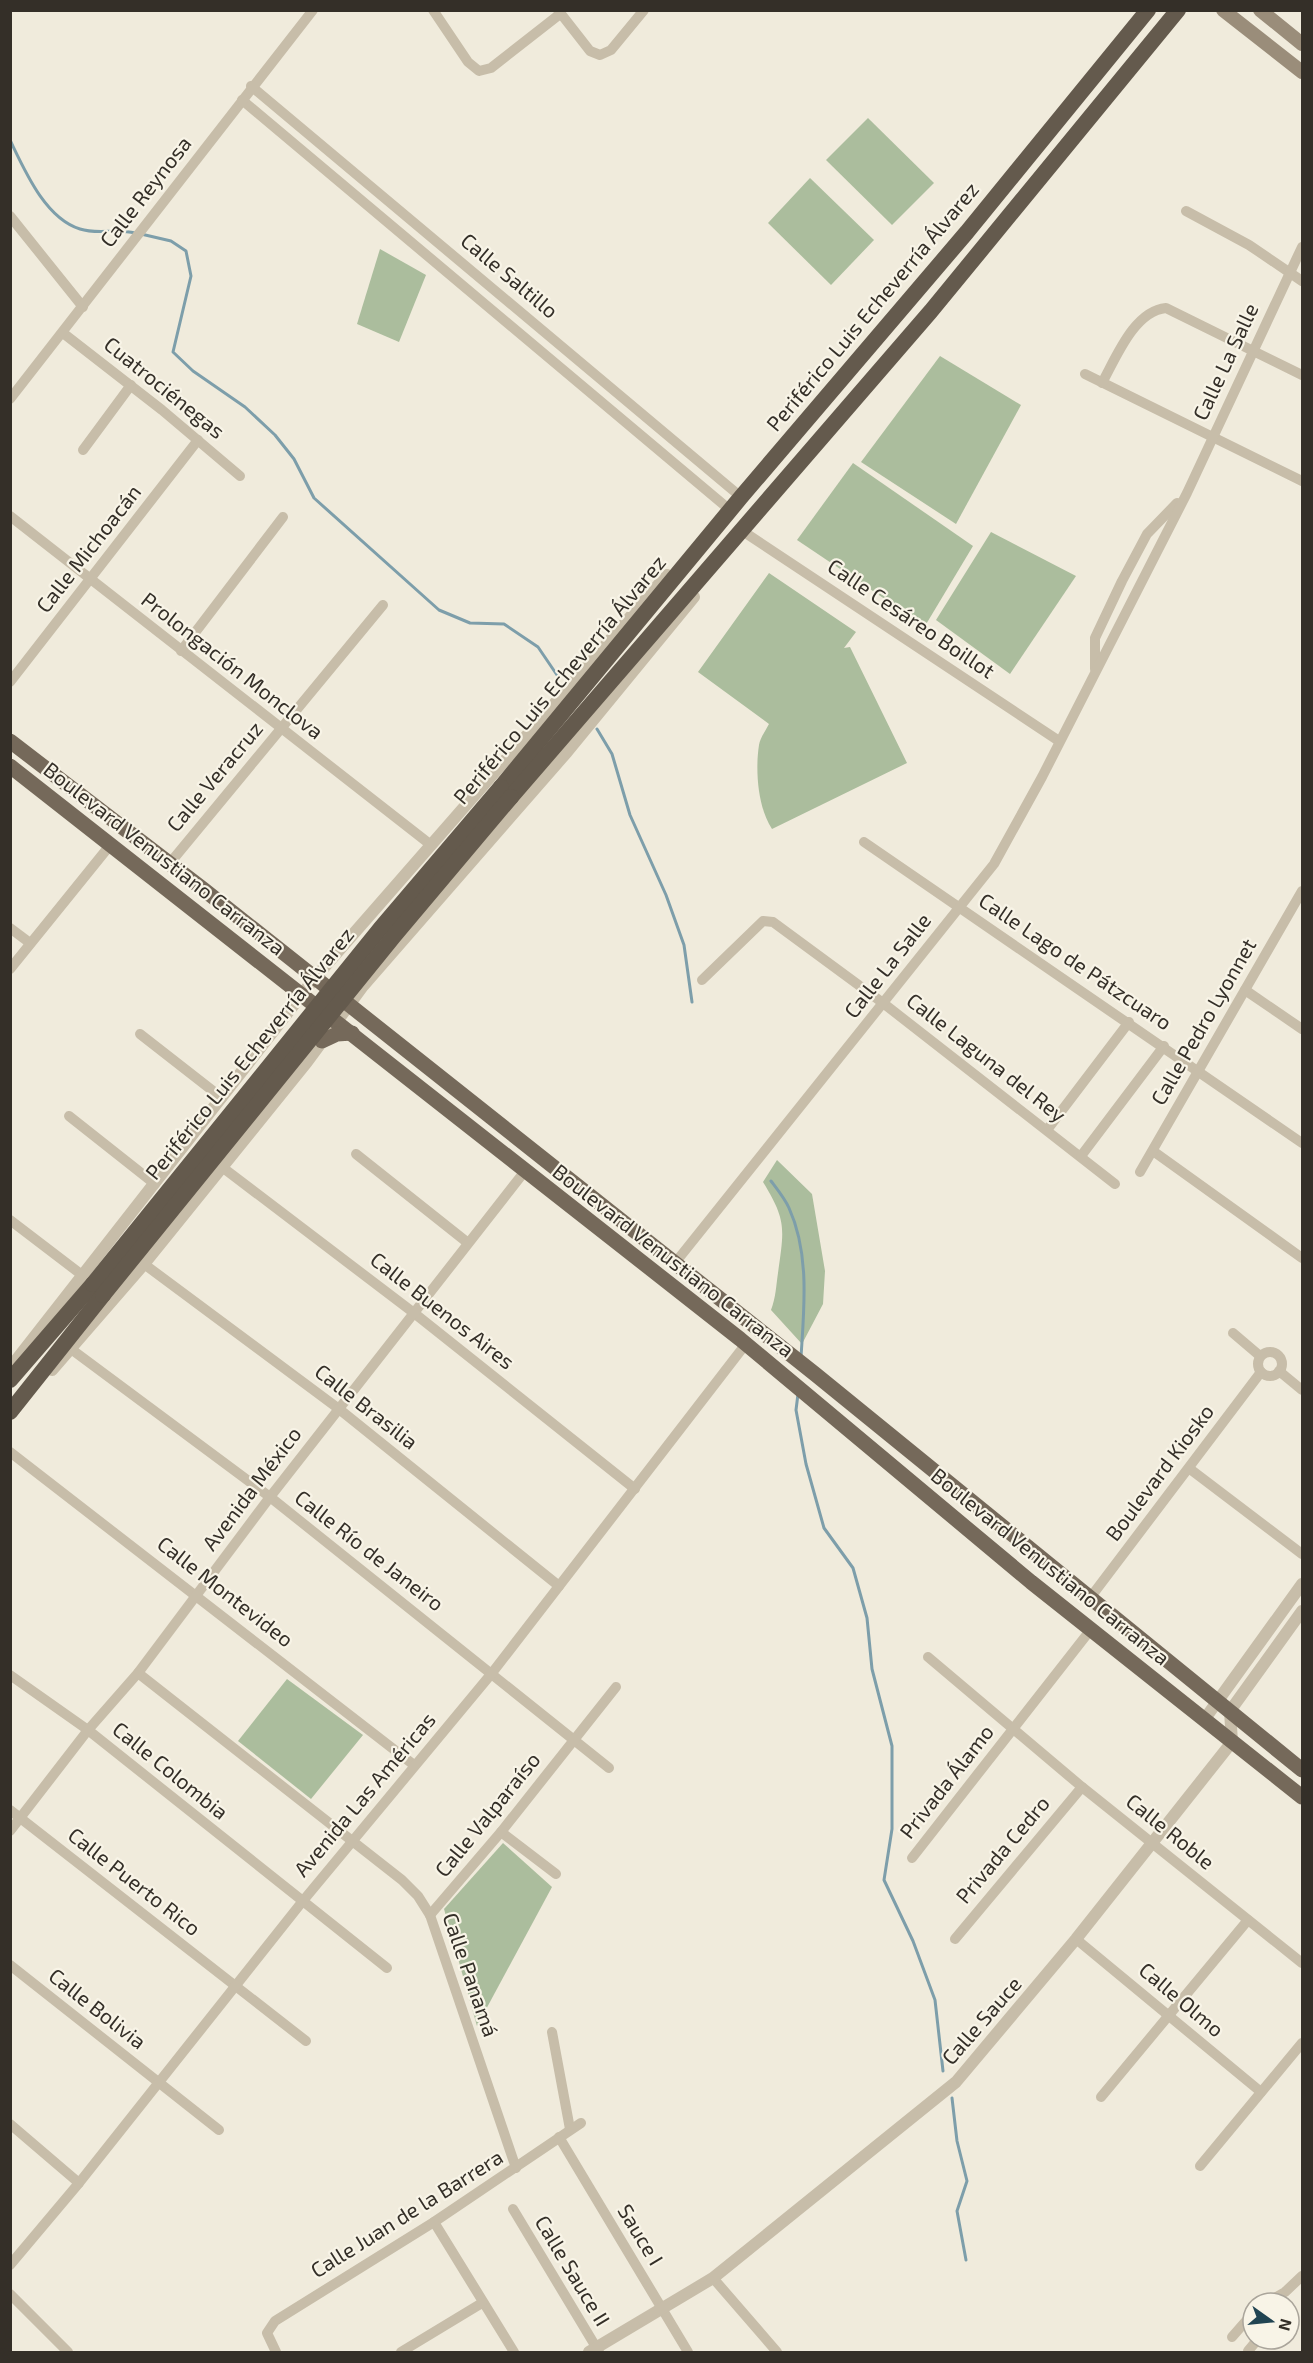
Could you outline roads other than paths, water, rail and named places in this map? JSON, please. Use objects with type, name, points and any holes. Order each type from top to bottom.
[{"type":"highway","name":"Periférico Luis Echeverría Álvarez","points":[[10,1380],[394,936],[690,559],[967,232],[1148,10]]},
{"type":"highway","name":"Periférico Luis Echeverría Álvarez","points":[[506,792],[818,443],[931,311],[1178,10]]},
{"type":"highway","points":[[931,311],[968,241],[967,232]]},
{"type":"highway","points":[[730,510],[759,489],[788,462],[818,443]]},
{"type":"highway","name":"Periférico Luis Echeverría Álvarez","points":[[10,1412],[38,1378],[93,1284]]},
{"type":"main road","points":[[1223,10],[1302,72]]},
{"type":"main road","points":[[1260,10],[1302,44]]},
{"type":"main road","name":"Boulevard Venustiano Carranza","points":[[10,741],[170,863],[815,1374],[1302,1770]]},
{"type":"main road","name":"Boulevard Venustiano Carranza","points":[[10,765],[788,1379],[1010,1565],[1302,1797]]},
{"type":"main road","points":[[322,1041],[337,1034],[352,1033]]},
{"type":"street","points":[[433,10],[473,68],[479,71],[491,68],[559,12],[590,51],[600,55],[611,50],[644,10]]},
{"type":"street","name":"Calle Reynosa","points":[[10,399],[251,86],[312,11]]},
{"type":"street","name":"Calle Saltillo","points":[[251,86],[741,497]]},
{"type":"street","name":"Calle Saltillo","points":[[242,100],[730,510]]},
{"type":"street","points":[[1186,211],[1249,245],[1302,281]]},
{"type":"street","points":[[10,216],[83,307]]},
{"type":"street","name":"Calle La Salle","points":[[675,1263],[994,864],[1186,493],[1302,247]]},
{"type":"street","points":[[1102,383],[1126,339],[1146,315],[1157,309],[1166,308],[1302,375]]},
{"type":"street","name":"Cuatrociénegas","points":[[63,333],[131,385],[240,476]]},
{"type":"street","points":[[1085,374],[1302,481]]},
{"type":"street","points":[[83,450],[131,385]]},
{"type":"street","name":"Calle Michoacán","points":[[10,682],[92,580],[198,440]]},
{"type":"street","name":"Calle La Salle","points":[[1095,670],[1095,638],[1122,581],[1147,534],[1186,493]]},
{"type":"street","name":"Prolongación Monclova","points":[[10,516],[431,845]]},
{"type":"street","points":[[181,651],[284,517]]},
{"type":"street","name":"Calle Cesáreo Boillot","points":[[741,530],[1059,741]]},
{"type":"street","points":[[12,1362],[93,1284],[155,1184],[314,979],[630,615],[665,577],[690,559]]},
{"type":"street","name":"Periférico Luis Echeverría Álvarez","points":[[38,1378],[48,1373],[71,1350],[144,1264],[307,1062],[365,984],[567,752],[677,619],[716,559]]},
{"type":"street","name":"Calle Veracruz","points":[[170,863],[383,605]]},
{"type":"street","name":"Calle Lago de Pátzcuaro","points":[[864,842],[1199,1070],[1302,1143]]},
{"type":"street","points":[[10,969],[111,844]]},
{"type":"street","name":"Calle Pedro Lyonnet","points":[[1140,1172],[1301,898]]},
{"type":"street","name":"Calle Laguna del Rey","points":[[702,980],[760,923],[767,920],[773,922],[883,1003],[1115,1184]]},
{"type":"street","points":[[10,928],[30,943]]},
{"type":"street","points":[[334,956],[332,966],[337,979],[349,986],[365,984]]},
{"type":"street","points":[[1245,990],[1302,1029]]},
{"type":"street","points":[[286,1017],[303,1014],[316,1022],[319,1036],[307,1062]]},
{"type":"street","points":[[1047,1130],[1129,1022]]},
{"type":"street","points":[[141,1034],[222,1098]]},
{"type":"street","points":[[1081,1156],[1164,1046]]},
{"type":"street","points":[[69,1116],[155,1184]]},
{"type":"street","points":[[1153,1151],[1302,1258]]},
{"type":"street","points":[[356,1154],[468,1244]]},
{"type":"street","name":"Calle Buenos Aires","points":[[222,1167],[414,1313],[635,1489]]},
{"type":"street","name":"Avenida México","points":[[10,1831],[88,1730],[138,1673],[270,1497],[525,1172]]},
{"type":"street","points":[[10,1220],[93,1284]]},
{"type":"street","name":"Calle Brasilia","points":[[144,1264],[339,1410],[560,1586]]},
{"type":"street","points":[[1233,1333],[1260,1356]]},
{"type":"street","name":"Avenida Las Américas","points":[[10,2265],[80,2183],[234,1985],[492,1673],[745,1345]]},
{"type":"street","name":"Calle Río de Janeiro","points":[[71,1350],[270,1497],[609,1768]]},
{"type":"street","points":[[1267,1352],[1275,1353],[1281,1359],[1279,1371],[1270,1376],[1261,1372],[1257,1364],[1260,1356],[1267,1352]]},
{"type":"street","points":[[1279,1371],[1302,1390]]},
{"type":"street","name":"Boulevard Kiosko","points":[[1090,1598],[1190,1469],[1261,1372]]},
{"type":"street","name":"Calle Montevideo","points":[[10,1452],[197,1594],[414,1765]]},
{"type":"street","points":[[1190,1469],[1302,1554]]},
{"type":"street","points":[[1204,1720],[1302,1584]]},
{"type":"street","points":[[1232,1742],[1230,1711],[1302,1611]]},
{"type":"street","name":"Privada Álamo","points":[[912,1858],[1092,1628]]},
{"type":"street","points":[[1257,1647],[1270,1656]]},
{"type":"street","name":"Calle Roble","points":[[928,1657],[1082,1787],[1302,1964]]},
{"type":"street","name":"Calle Panamá","points":[[138,1673],[353,1840],[418,1896],[430,1915],[516,2168]]},
{"type":"street","name":"Calle Colombia","points":[[10,1675],[88,1730],[387,1968]]},
{"type":"street","name":"Calle Valparaíso","points":[[430,1915],[501,1832],[616,1687]]},
{"type":"street","name":"Calle Sauce","points":[[594,2351],[713,2278],[956,2082],[1154,1844],[1232,1742]]},
{"type":"street","name":"Privada Cedro","points":[[955,1939],[1082,1787]]},
{"type":"street","name":"Calle Puerto Rico","points":[[10,1809],[306,2041]]},
{"type":"street","points":[[501,1832],[556,1874]]},
{"type":"street","points":[[1101,2097],[1248,1920]]},
{"type":"street","name":"Calle Olmo","points":[[1076,1939],[1261,2092]]},
{"type":"street","name":"Calle Bolivia","points":[[10,1965],[219,2130]]},
{"type":"street","points":[[552,2032],[570,2129]]},
{"type":"street","points":[[1200,2166],[1302,2043]]},
{"type":"street","name":"Calle Juan de la Barrera","points":[[276,2352],[267,2333],[275,2321],[434,2222],[581,2123]]},
{"type":"street","points":[[10,2124],[80,2183]]},
{"type":"street","name":"Sauce I","points":[[559,2138],[688,2352]]},
{"type":"street","name":"Calle Sauce II","points":[[513,2209],[594,2351]]},
{"type":"street","points":[[434,2222],[514,2352]]},
{"type":"street","points":[[1286,2291],[1302,2276]]},
{"type":"street","points":[[713,2278],[777,2352]]},
{"type":"street","points":[[10,2294],[68,2352]]},
{"type":"street","points":[[401,2352],[482,2303]]},
{"type":"street","points":[[1232,2337],[1241,2327]]},
{"type":"waterway","points":[[10,140],[38,192],[56,215],[87,231],[135,233]]},
{"type":"waterway","points":[[141,234],[171,241],[186,251],[191,276],[173,352],[193,371],[245,407],[275,435],[294,459],[314,498],[439,610],[470,623],[504,624],[538,647],[557,675]]},
{"type":"waterway","points":[[597,729],[612,754],[630,815],[666,895],[684,945],[692,1002]]},
{"type":"waterway","points":[[771,1181],[789,1208],[800,1244],[804,1282],[801,1357]]},
{"type":"waterway","points":[[798,1394],[796,1410],[806,1464],[824,1528],[853,1568],[867,1618],[872,1669],[892,1746],[892,1829],[884,1880],[913,1941],[935,2000],[943,2071]]},
{"type":"waterway","points":[[952,2098],[957,2141],[967,2181],[957,2211],[966,2260]]}]
